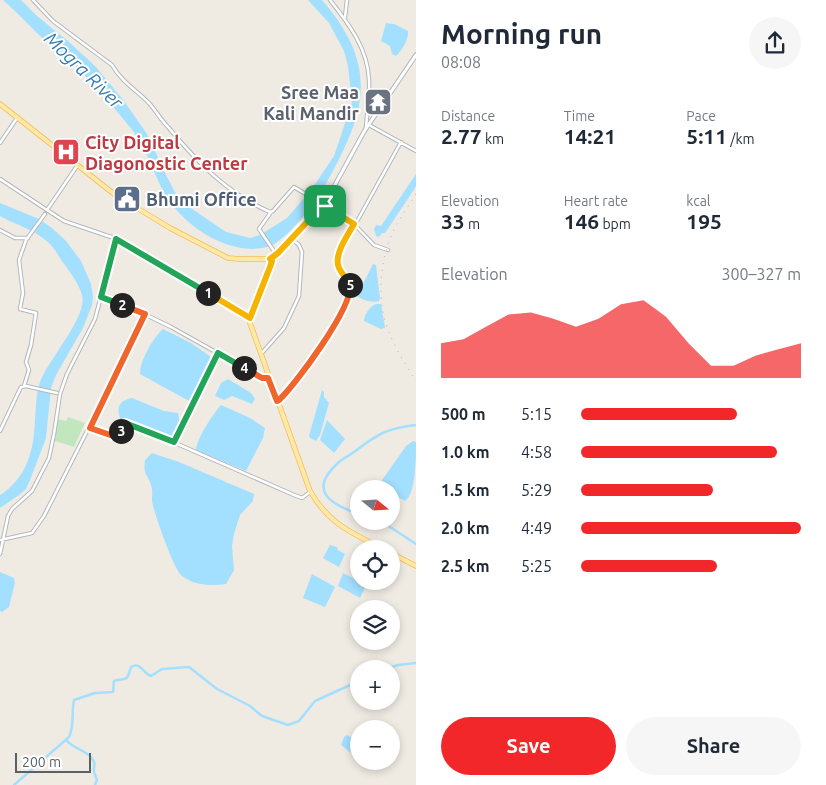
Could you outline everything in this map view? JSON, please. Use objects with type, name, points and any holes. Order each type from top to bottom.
[{"type":"main road","points":[[0,104],[77,166],[133,207],[224,256],[239,260],[270,259],[292,239],[323,204],[365,130],[416,55]]},
{"type":"main road","points":[[270,259],[272,261],[270,267],[250,318],[268,378],[310,492],[331,520],[366,540]]},
{"type":"main road","points":[[400,558],[416,566]]},
{"type":"street","points":[[33,0],[70,36],[88,46],[112,64],[118,74],[148,102],[190,154],[213,176],[244,198],[271,212]]},
{"type":"street","points":[[330,0],[362,48],[368,65],[369,86],[365,130]]},
{"type":"street","points":[[344,19],[347,0]]},
{"type":"street","points":[[0,143],[17,118]]},
{"type":"street","points":[[369,125],[416,151]]},
{"type":"street","points":[[277,401],[289,389],[333,327],[350,287],[339,268],[338,259],[354,224],[401,142]]},
{"type":"street","points":[[0,431],[18,392],[24,386],[29,370],[26,362],[36,313],[20,310],[22,292],[19,260],[28,238],[77,166]]},
{"type":"street","points":[[0,179],[46,212],[64,221],[116,239],[250,318]]},
{"type":"street","points":[[276,255],[259,228],[294,187],[354,224],[374,244],[388,250]]},
{"type":"street","points":[[0,230],[15,238],[28,238]]},
{"type":"street","points":[[0,554],[8,516],[12,509],[32,491],[44,469],[52,446],[60,394],[67,374],[93,324],[116,239]]},
{"type":"street","points":[[261,354],[284,328],[299,296],[302,252],[299,245],[292,239]]},
{"type":"street","points":[[101,297],[145,314],[262,378],[268,378]]},
{"type":"street","points":[[2,541],[30,534],[35,530],[59,491],[145,314]]},
{"type":"street","points":[[174,442],[218,353]]},
{"type":"street","points":[[24,386],[57,393]]},
{"type":"street","points":[[90,428],[119,438],[125,423],[174,442],[302,498],[310,492]]},
{"type":"green space","points":[[68,417],[85,423],[74,447],[55,441],[58,419],[66,421]]},
{"type":"water","name":"Mogra River","points":[[3,0],[21,0],[96,67],[124,101],[147,134],[179,200],[226,232],[250,238],[260,235],[287,218],[311,190],[334,156],[352,102],[348,66],[344,51],[329,23],[308,0],[322,0],[346,33],[354,50],[361,84],[360,103],[355,122],[347,142],[322,190],[298,223],[288,233],[275,243],[264,248],[248,249],[226,244],[204,234],[179,213],[163,190],[139,140],[118,112],[85,76]]},
{"type":"water","points":[[386,23],[394,24],[408,31],[405,45],[396,56],[392,54],[390,46],[381,41]]},
{"type":"water","points":[[416,174],[416,186],[413,191],[385,233],[382,233],[379,237],[376,236],[374,229],[376,225],[381,226]]},
{"type":"water","points":[[0,203],[39,219],[66,241],[81,261],[91,284],[93,297],[92,305],[83,328],[56,375],[51,388],[46,438],[30,480],[26,489],[0,508],[0,495],[23,472],[31,452],[40,382],[79,314],[82,295],[77,283],[52,246],[39,235],[0,216]]},
{"type":"water","points":[[373,264],[376,265],[380,298],[376,302],[367,301],[357,296]]},
{"type":"water","points":[[376,304],[381,304],[385,328],[381,329],[364,321],[368,311]]},
{"type":"water","points":[[163,329],[191,343],[211,357],[210,368],[194,401],[189,401],[140,374],[142,362],[148,350]]},
{"type":"water","points":[[228,379],[251,393],[255,399],[252,404],[232,396],[224,400],[215,396],[221,383]]},
{"type":"water","points":[[322,390],[324,397],[329,403],[320,435],[316,441],[309,436]]},
{"type":"water","points":[[132,398],[164,411],[178,413],[180,422],[173,439],[121,421],[119,406],[124,401]]},
{"type":"water","points":[[221,405],[250,418],[265,428],[263,438],[246,471],[196,450],[202,433]]},
{"type":"water","points":[[327,420],[345,439],[334,453],[320,440]]},
{"type":"water","points":[[413,441],[416,442],[415,474],[409,497],[405,501],[400,498],[400,480],[382,480],[406,446]]},
{"type":"water","points":[[152,453],[179,462],[254,494],[253,501],[240,515],[234,534],[232,546],[234,570],[226,584],[209,585],[192,582],[178,572],[156,517],[152,501],[152,487],[145,471],[145,460]]},
{"type":"water","points":[[330,545],[337,547],[338,550],[345,554],[339,567],[323,558]]},
{"type":"water","points":[[0,572],[14,578],[15,583],[9,607],[2,612],[0,611]]},
{"type":"water","points":[[343,573],[350,577],[350,590],[364,590],[360,598],[338,586]]},
{"type":"water","points":[[312,574],[335,587],[325,607],[303,598]]},
{"type":"water","points":[[347,735],[350,737],[350,752],[341,745],[344,737]]},
{"type":"waterway","points":[[350,511],[331,501],[326,495],[324,481],[329,473],[340,461],[376,437],[389,430],[416,425]]},
{"type":"waterway","points":[[395,530],[416,544]]},
{"type":"waterway","points":[[400,665],[416,663]]},
{"type":"waterway","points":[[14,785],[69,737],[72,728],[74,700],[95,693],[113,692],[114,681],[126,678],[131,667],[134,666],[140,667],[151,676],[162,669],[189,667],[217,689],[250,706],[262,716],[288,725],[299,721],[315,701],[350,685]]},
{"type":"waterway","points":[[66,740],[72,746],[88,754],[95,763],[94,771],[97,780],[95,785]]},
{"type":"railway","points":[[416,194],[400,219],[387,247],[381,288],[384,315],[388,329],[398,351],[416,381]]},
{"type":"place","name":"Sree Maa Kali Mandir","points":[[378,102]]},
{"type":"place","name":"City Digital Diagonostic Center","points":[[66,152]]},
{"type":"place","name":"Bhumi Office","points":[[127,199]]},
{"type":"route","points":[[322,206],[325,206],[354,224],[344,243],[338,261],[339,268],[349,284],[350,291],[333,327],[289,389],[277,401],[268,378],[262,378],[218,353],[174,442],[125,423],[119,438],[90,428],[145,314],[101,297],[116,239],[250,318],[270,267],[272,261],[270,259],[308,223],[322,206]]}]
